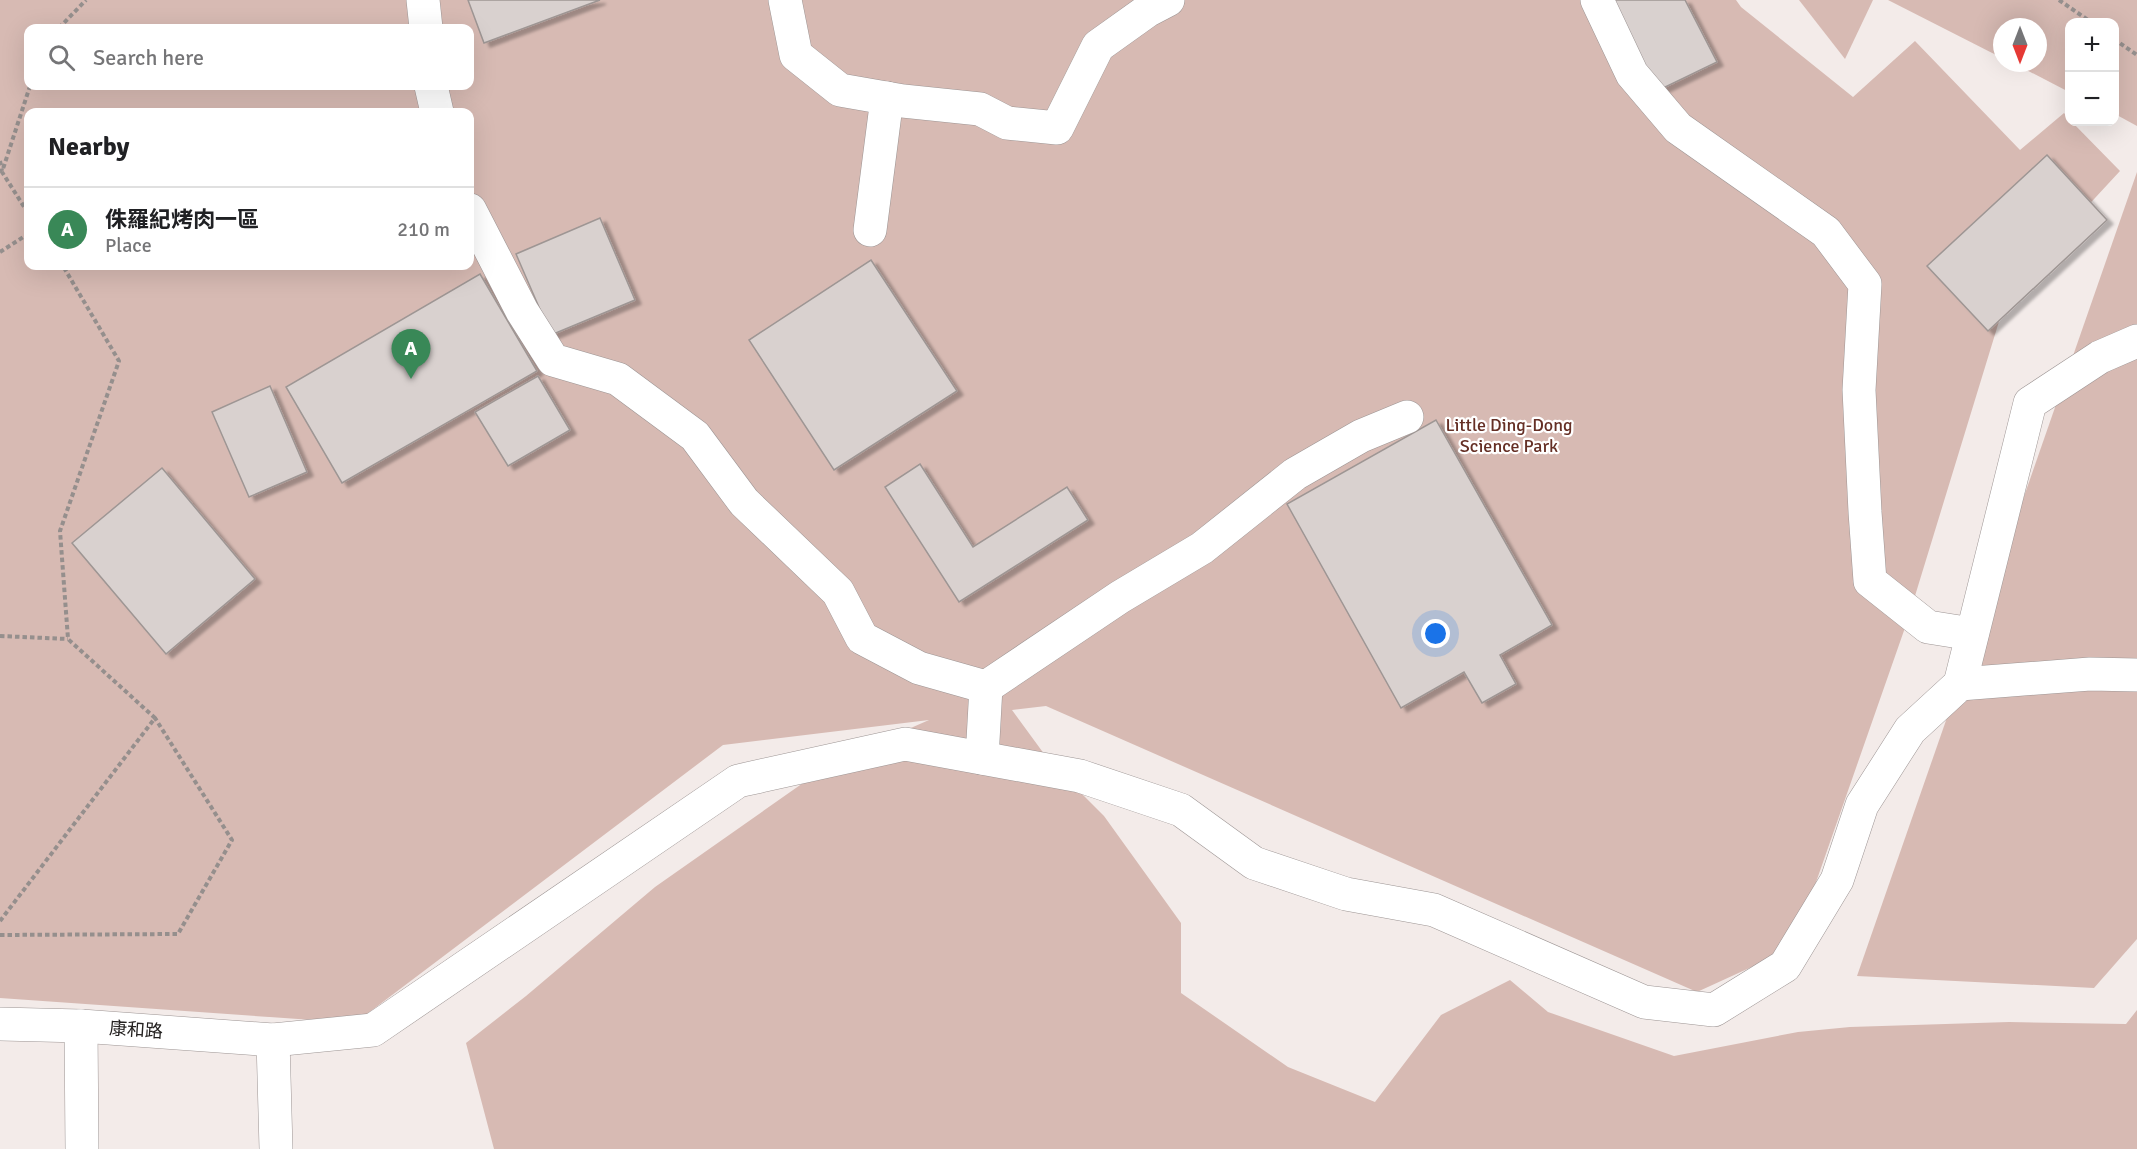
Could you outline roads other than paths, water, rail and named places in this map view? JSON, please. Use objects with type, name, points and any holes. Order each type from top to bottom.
[{"type":"street","points":[[423,0],[426,24]]},
{"type":"street","points":[[785,0],[796,55],[840,90],[980,109],[1007,123],[1057,128],[1098,46],[1147,11],[1168,0]]},
{"type":"street","points":[[1597,0],[1632,74],[1678,128],[1827,232],[1865,284],[1859,390],[1870,581],[1928,627],[1972,634]]},
{"type":"street","points":[[432,90],[435,108]]},
{"type":"street","points":[[870,230],[887,98]]},
{"type":"street","points":[[474,218],[522,311],[552,360],[618,379],[695,436],[744,502],[838,592],[862,638],[919,668],[986,687],[1119,597],[1202,548],[1295,474],[1361,436],[1407,417]]},
{"type":"street","points":[[2137,341],[2100,357],[2030,403],[1960,684],[2090,674],[2137,675]]},
{"type":"street","name":"康和路","points":[[0,1024],[81,1026],[273,1040],[373,1030],[738,780],[905,744],[1080,776],[1181,810],[1254,863],[1346,894],[1434,910],[1644,1002],[1714,1010],[1785,966],[1837,880],[1862,805],[1910,730],[1960,684]]},
{"type":"street","points":[[982,758],[986,687]]},
{"type":"street","points":[[81,1026],[82,1149]]},
{"type":"street","points":[[273,1040],[276,1149]]},
{"type":"place","name":"侏羅紀烤肉一區","points":[[411,379]]},
{"type":"park label","name":"Little Ding-Dong Science Park","points":[[1509,435]]}]
